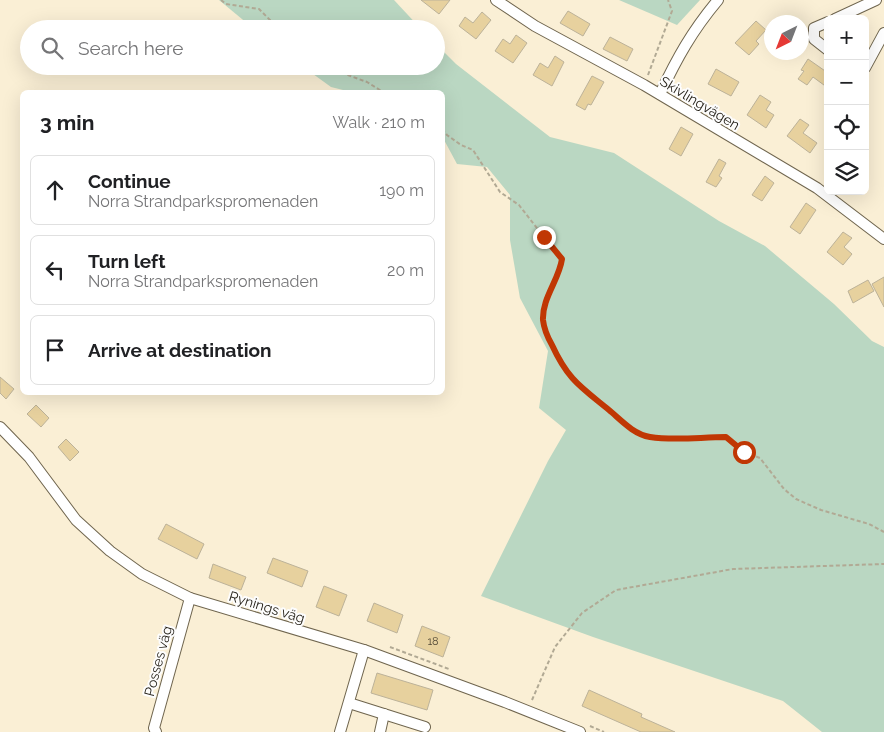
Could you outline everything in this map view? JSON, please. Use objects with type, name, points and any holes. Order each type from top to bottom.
[{"type":"street","name":"Skivlingvägen","points":[[496,0],[535,26],[660,94],[817,188],[884,239]]},
{"type":"street","points":[[660,94],[678,55],[699,22],[718,0]]},
{"type":"street","points":[[844,15],[876,0]]},
{"type":"street","points":[[824,24],[814,28],[814,40],[824,47]]},
{"type":"street","points":[[869,61],[884,33]]},
{"type":"street","name":"Rynings väg","points":[[0,427],[29,457],[76,520],[110,551],[142,574],[190,598],[364,650],[505,702],[583,728]]},
{"type":"street","name":"Posses väg","points":[[156,732],[154,728],[190,598]]},
{"type":"street","points":[[340,732],[364,650]]},
{"type":"street","points":[[349,703],[425,727]]},
{"type":"street","points":[[380,732],[384,714]]},
{"type":"path","points":[[221,0],[226,4],[259,9],[270,20]]},
{"type":"path","points":[[644,85],[672,11],[668,0]]},
{"type":"path","points":[[348,75],[367,82],[380,90]]},
{"type":"path","points":[[445,133],[473,150],[500,192],[518,205],[562,259],[560,270],[547,298],[543,320],[547,336],[557,357],[570,377],[585,392],[628,427],[649,437],[690,439],[726,437],[744,452],[760,458],[784,489],[796,499],[821,510],[870,524],[884,532]]},
{"type":"path","points":[[532,700],[555,646],[582,613],[616,590],[733,569],[884,564]]},
{"type":"path","points":[[384,645],[455,671]]},
{"type":"path","points":[[583,728],[604,732]]},
{"type":"green space","points":[[219,0],[394,0],[413,20],[243,20]]},
{"type":"green space","points":[[619,0],[700,0],[677,25]]},
{"type":"green space","points":[[445,53],[456,64],[550,137],[614,153],[719,221],[765,246],[834,304],[872,341],[884,347],[884,732],[822,732],[783,701],[593,637],[481,596],[548,461],[566,430],[539,408],[548,351],[520,298],[510,240],[510,195],[487,167],[457,164],[445,142],[445,90],[343,90],[331,87],[314,75],[445,75]]},
{"type":"building","points":[[421,0],[450,0],[439,14]]},
{"type":"building","points":[[568,11],[590,24],[583,36],[560,23]]},
{"type":"building","points":[[482,12],[491,20],[476,39],[459,26],[465,17],[473,23]]},
{"type":"building","points":[[756,21],[764,28],[764,32],[756,41],[759,44],[749,55],[735,43]]},
{"type":"building","points":[[516,35],[527,43],[513,63],[495,51],[503,39],[510,44]]},
{"type":"building","points":[[610,37],[633,49],[627,61],[603,49]]},
{"type":"building","points":[[555,56],[564,62],[552,86],[533,75],[540,63],[548,68]]},
{"type":"building","points":[[809,60],[824,70],[824,85],[813,77],[807,85],[798,79],[804,71],[801,70]]},
{"type":"building","points":[[716,69],[739,82],[731,96],[708,84]]},
{"type":"building","points":[[592,76],[604,82],[591,105],[588,104],[585,110],[576,105]]},
{"type":"building","points":[[760,95],[771,102],[766,110],[774,115],[766,128],[747,115]]},
{"type":"building","points":[[800,119],[809,125],[803,133],[817,143],[810,153],[787,136]]},
{"type":"building","points":[[681,127],[693,134],[681,156],[669,149]]},
{"type":"building","points":[[719,159],[726,163],[719,176],[722,178],[716,187],[706,182]]},
{"type":"building","points":[[765,176],[774,183],[762,201],[752,195]]},
{"type":"building","points":[[806,203],[816,210],[800,234],[790,227]]},
{"type":"building","points":[[843,232],[852,238],[844,247],[852,254],[843,265],[827,252]]},
{"type":"building","points":[[884,277],[884,307],[872,284]]},
{"type":"building","points":[[868,280],[874,291],[853,303],[848,291]]},
{"type":"building","points":[[0,377],[14,389],[6,399],[0,393]]},
{"type":"building","points":[[36,405],[49,418],[41,427],[27,414]]},
{"type":"building","points":[[66,439],[79,452],[70,461],[58,447]]},
{"type":"building","points":[[166,524],[204,544],[197,559],[158,539]]},
{"type":"building","points":[[273,558],[308,571],[302,587],[267,573]]},
{"type":"building","points":[[213,564],[246,577],[241,590],[209,578]]},
{"type":"building","points":[[324,586],[347,595],[339,616],[316,607]]},
{"type":"building","points":[[374,603],[403,615],[397,633],[367,621]]},
{"type":"building","points":[[422,626],[450,637],[443,657],[415,646]]},
{"type":"building","points":[[377,673],[433,690],[427,710],[371,693]]},
{"type":"building","points":[[589,690],[642,714],[641,717],[675,732],[641,732],[582,706]]},
{"type":"route","points":[[544,237],[562,259],[560,270],[547,298],[543,320],[547,336],[557,357],[570,377],[585,392],[628,427],[641,434],[649,437],[690,439],[726,437],[744,452]]}]
